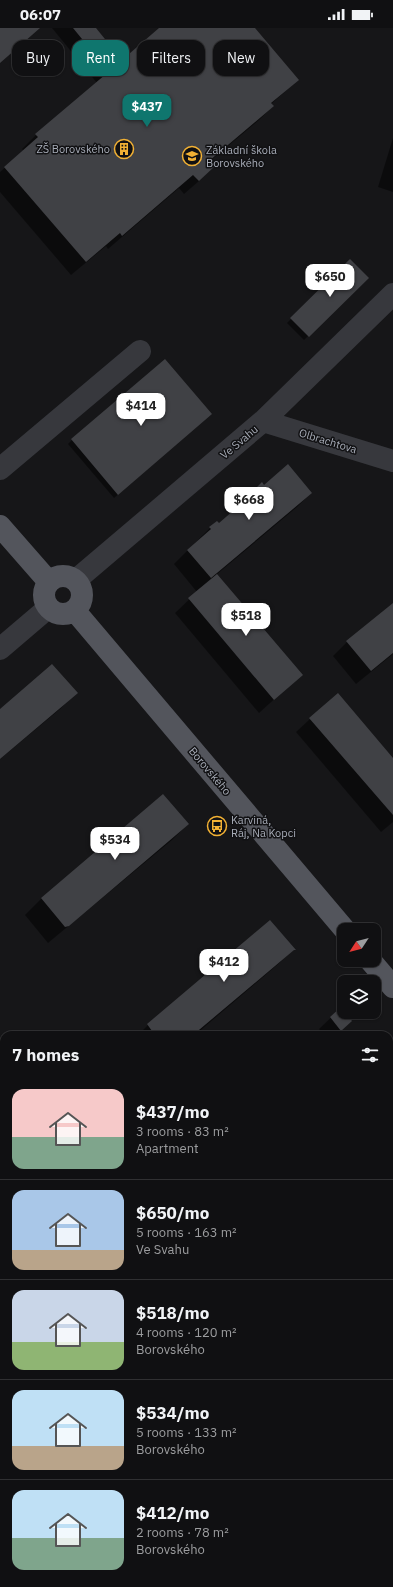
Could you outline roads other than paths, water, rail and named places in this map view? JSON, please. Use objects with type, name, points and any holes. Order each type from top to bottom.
[{"type":"main road","points":[[0,526],[49,582]]},
{"type":"main road","points":[[64,575],[76,580],[80,586],[82,599],[75,611],[63,615],[57,614],[48,608],[43,595],[52,579],[64,575]]},
{"type":"main road","name":"Borovského","points":[[75,611],[338,923]]},
{"type":"main road","points":[[376,967],[393,987]]},
{"type":"street","name":"Ve Svahu","points":[[76,580],[263,421],[393,294]]},
{"type":"street","points":[[0,469],[140,351]]},
{"type":"street","name":"Olbrachtova","points":[[263,421],[393,461]]},
{"type":"street","points":[[0,649],[48,608]]},
{"type":"place","name":"ZŠ Borovského","points":[[124,149]]},
{"type":"place","name":"Základní škola Borovského","points":[[192,156]]},
{"type":"place","name":"Karviná, Ráj, Na Kopci","points":[[217,826]]}]
